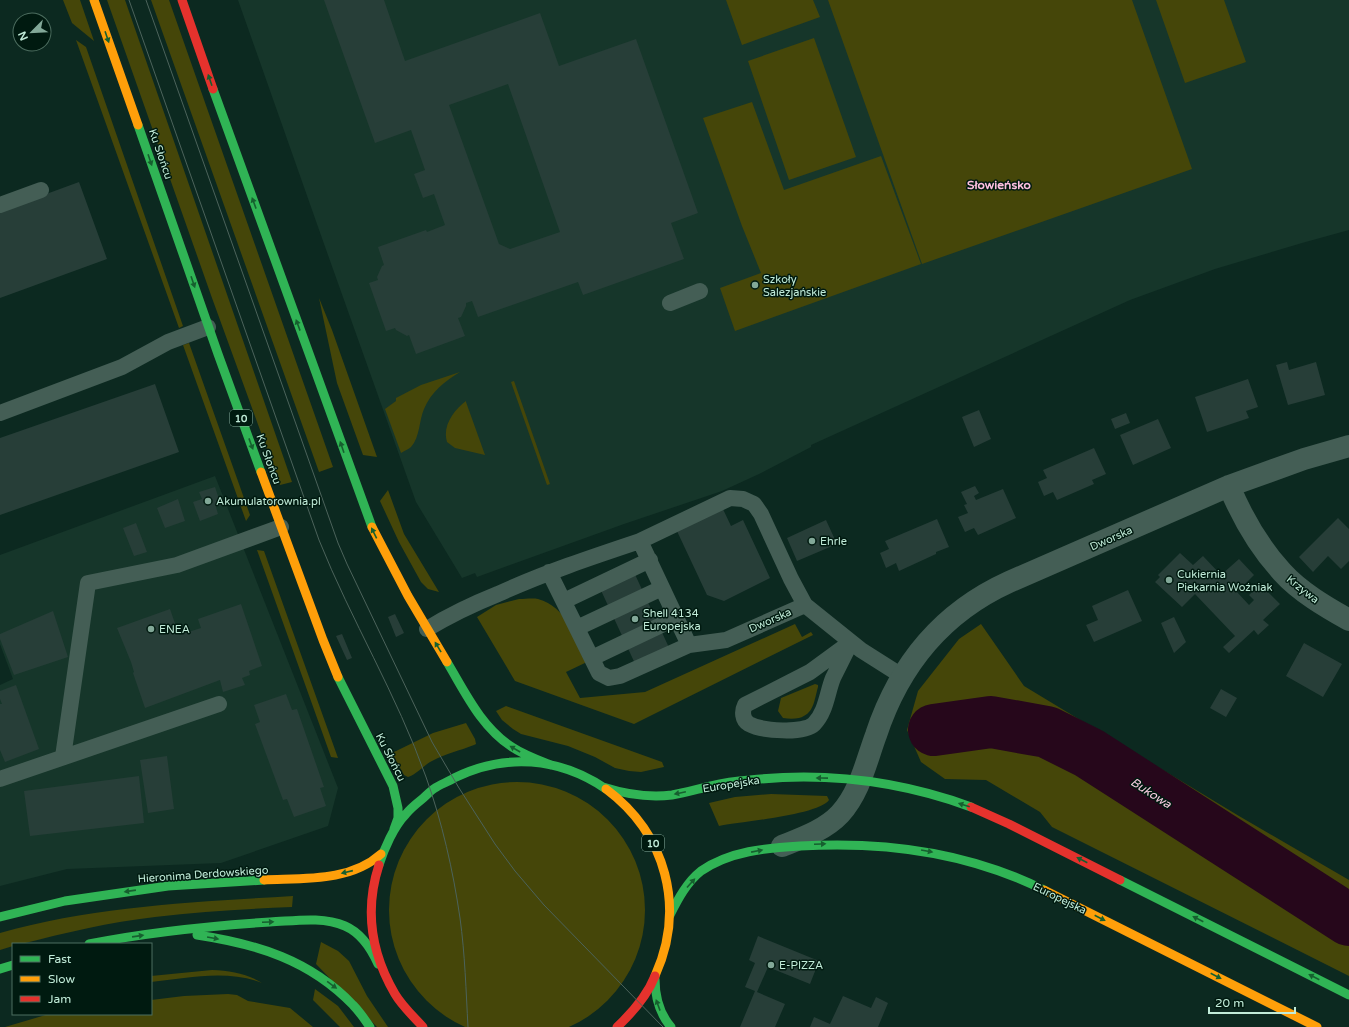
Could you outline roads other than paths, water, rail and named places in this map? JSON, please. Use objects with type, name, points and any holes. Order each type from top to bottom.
[{"type":"main road","name":"Ku Słońcu","points":[[94,0],[208,327],[323,640],[344,690],[393,786],[399,811],[394,829]]},
{"type":"main road","name":"10","points":[[182,0],[235,151],[372,528],[386,557],[427,629],[481,718],[499,738],[510,746],[535,759],[578,773],[603,787],[618,798],[643,826],[661,860],[666,878],[670,916],[667,944],[662,962],[639,1004],[617,1027]]},
{"type":"main road","points":[[394,829],[419,800],[458,774],[504,762],[532,762],[551,765]]},
{"type":"main road","name":"Europejska","points":[[603,787],[625,794],[653,796],[672,795],[716,785],[764,779],[814,777],[861,780],[917,790],[979,810],[1349,995]]},
{"type":"main road","name":"10","points":[[394,829],[381,854],[372,881],[369,909],[372,937],[379,965],[408,1024]]},
{"type":"main road","name":"Europejska","points":[[670,916],[681,894],[705,868],[732,856],[757,850],[781,847],[845,844],[889,846],[942,853],[988,866],[1040,888],[1317,1027]]},
{"type":"main road","name":"Hieronima Derdowskiego","points":[[0,917],[65,901],[168,886],[324,877],[362,868],[371,863],[381,854]]},
{"type":"main road","points":[[95,943],[160,932],[235,924],[319,920],[341,924],[352,930],[365,941],[379,965]]},
{"type":"main road","points":[[160,932],[209,937],[240,943],[264,949],[290,960],[317,975],[341,991],[357,1008],[370,1027]]},
{"type":"main road","points":[[0,969],[12,965]]},
{"type":"main road","points":[[654,979],[656,1000],[662,1015],[671,1027]]},
{"type":"main road","points":[[391,990],[402,1006],[423,1027]]},
{"type":"street","name":"Dworska","points":[[861,780],[891,694],[902,676],[923,646],[950,620],[979,597],[1009,582],[1230,486],[1304,459],[1349,446]]},
{"type":"street","name":"Krzywa","points":[[1230,486],[1236,502],[1254,535],[1282,573],[1313,598],[1349,620]]},
{"type":"street","name":"Europejska","points":[[781,847],[813,833],[831,822],[845,808],[861,780]]},
{"type":"lane","points":[[0,205],[40,190]]},
{"type":"lane","points":[[670,303],[700,291]]},
{"type":"lane","points":[[0,413],[122,367],[168,342],[208,327]]},
{"type":"lane","points":[[427,629],[448,616],[471,605],[549,572],[640,541],[730,498],[743,499],[754,504],[761,514],[805,605]]},
{"type":"lane","points":[[63,757],[88,583],[177,565],[281,527]]},
{"type":"lane","points":[[640,541],[689,645]]},
{"type":"lane","points":[[564,601],[650,560]]},
{"type":"lane","name":"Dworska","points":[[549,572],[599,673],[609,678],[620,676],[689,645],[726,640],[805,605],[851,642],[902,676]]},
{"type":"lane","points":[[577,628],[662,588]]},
{"type":"lane","points":[[592,658],[676,618]]},
{"type":"lane","points":[[851,642],[833,679],[820,716],[808,729],[766,729],[749,724],[746,721],[743,715],[745,705],[810,672],[851,642]]},
{"type":"lane","points":[[0,779],[219,704]]},
{"type":"waterway","name":"Bukowa","points":[[934,730],[991,722],[1047,732],[1089,753],[1349,920]]},
{"type":"tram line","points":[[129,0],[319,540],[345,599],[402,717],[432,794],[446,846],[460,918],[468,1027]]},
{"type":"tram line","points":[[146,0],[338,543],[432,742],[459,788],[495,844],[515,871],[544,905],[663,1027]]},
{"type":"place","name":"Szkoły Salezjańskie","points":[[755,285]]},
{"type":"place","name":"Akumulatorownia.pl","points":[[208,501]]},
{"type":"place","name":"Ehrle","points":[[812,541]]},
{"type":"place","name":"Cukiernia Piekarnia Woźniak","points":[[1169,580]]},
{"type":"place","name":"Shell 4134 Europejska","points":[[635,619]]},
{"type":"place","name":"ENEA","points":[[151,629]]},
{"type":"place","name":"E-PIZZA","points":[[771,965]]},
{"type":"district","name":"Słowieńsko","points":[[999,185]]}]
